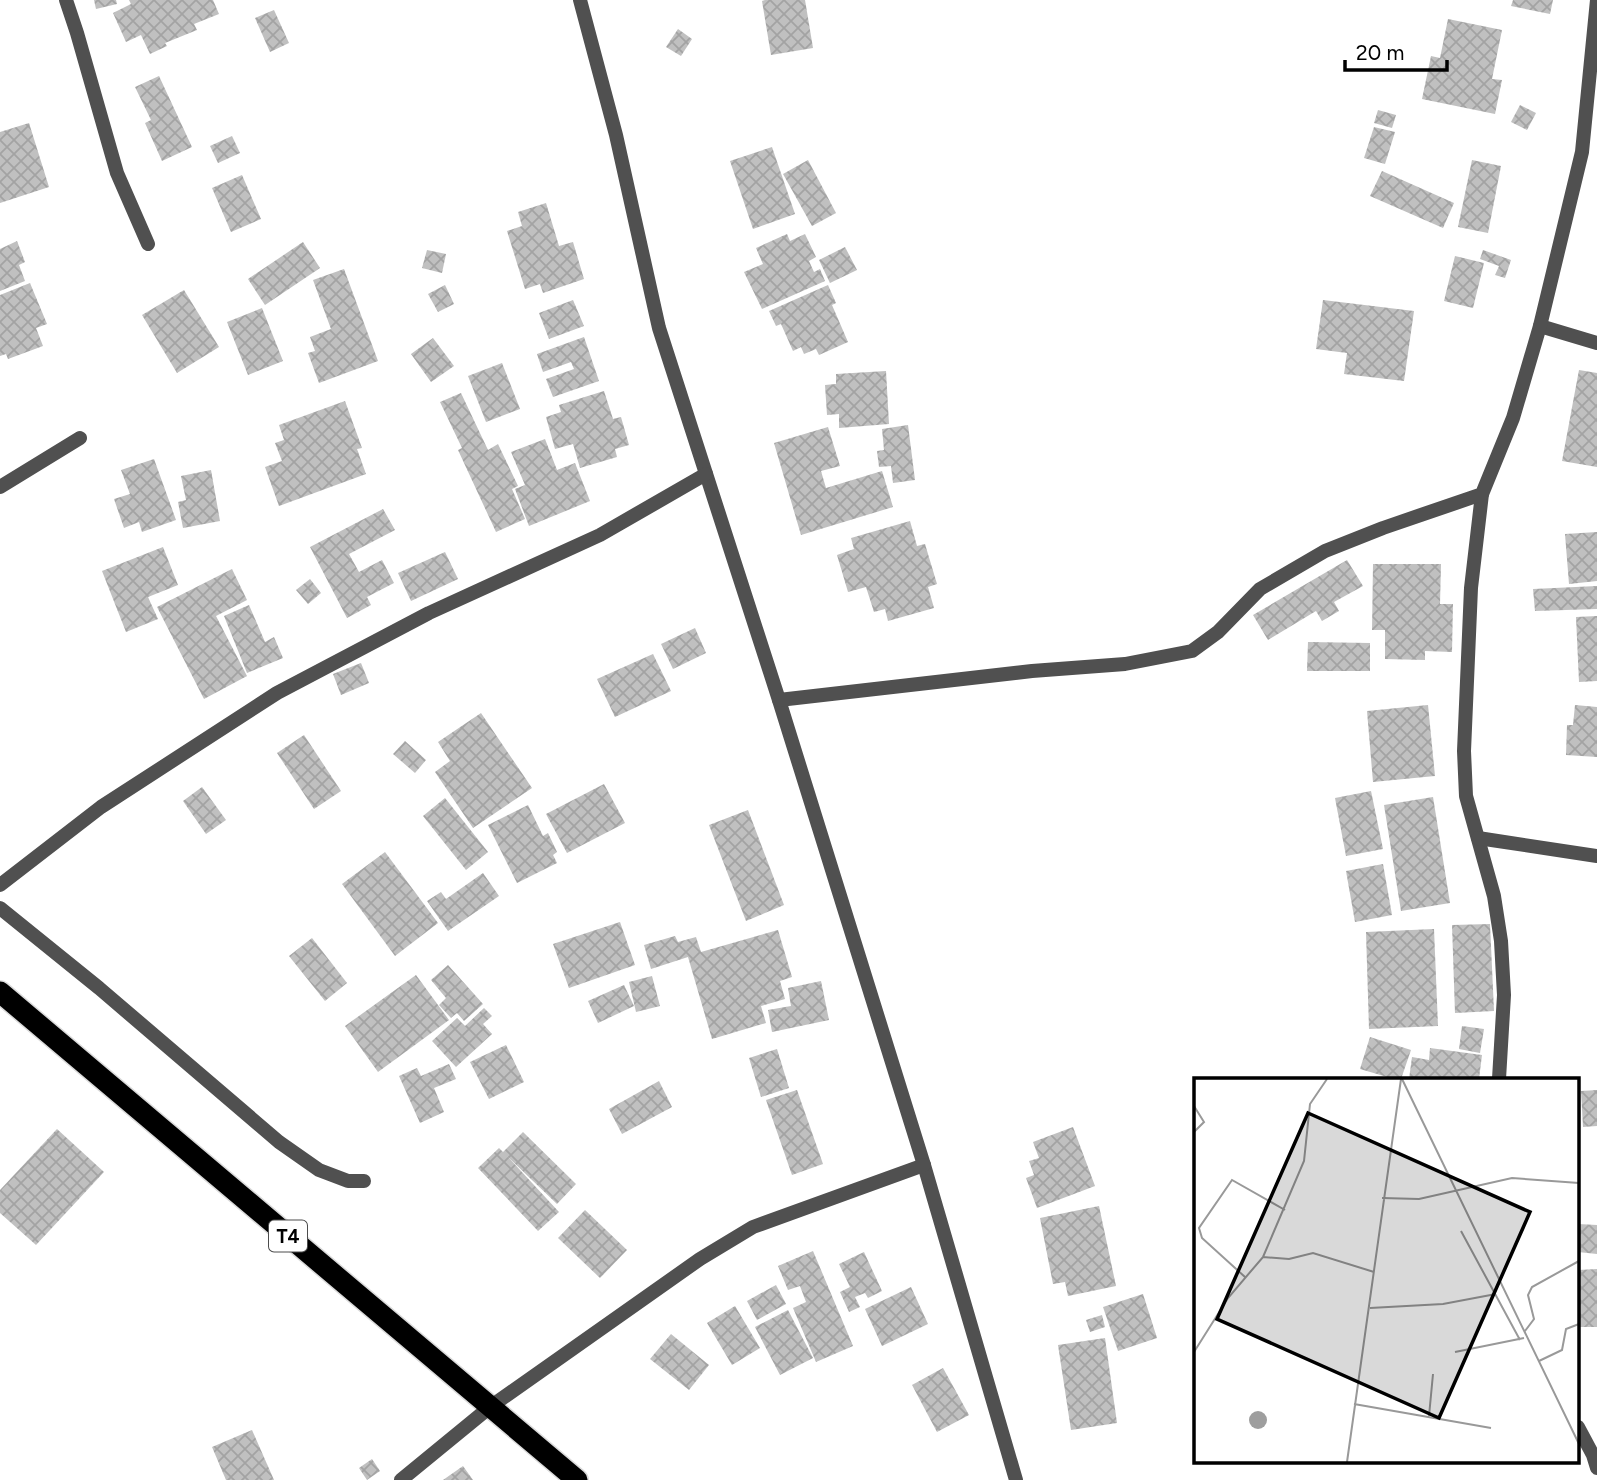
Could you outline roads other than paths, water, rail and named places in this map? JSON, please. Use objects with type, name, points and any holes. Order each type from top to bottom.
[{"type":"highway","name":"T4","points":[[0,992],[577,1480]]},
{"type":"street","points":[[66,0],[78,33],[117,173],[148,244]]},
{"type":"street","points":[[580,0],[617,135],[659,328],[779,700],[924,1165],[1016,1480]]},
{"type":"street","points":[[1499,1078],[1504,995],[1501,941],[1494,896],[1466,796],[1464,751],[1471,588],[1482,494],[1513,418],[1540,326],[1582,152],[1597,0]]},
{"type":"street","points":[[1540,326],[1597,343]]},
{"type":"street","points":[[0,487],[80,438]]},
{"type":"street","points":[[0,885],[101,807],[276,693],[429,613],[600,535],[706,474]]},
{"type":"street","points":[[779,700],[1125,663],[1192,651],[1218,632],[1260,589],[1325,551],[1482,494]]},
{"type":"street","points":[[1478,838],[1597,856]]},
{"type":"street","points":[[0,908],[99,988],[279,1142],[318,1170],[348,1181],[364,1181]]},
{"type":"street","points":[[401,1480],[490,1407],[699,1259],[753,1227],[924,1165]]},
{"type":"street","points":[[1580,1430],[1594,1455],[1597,1468]]}]
